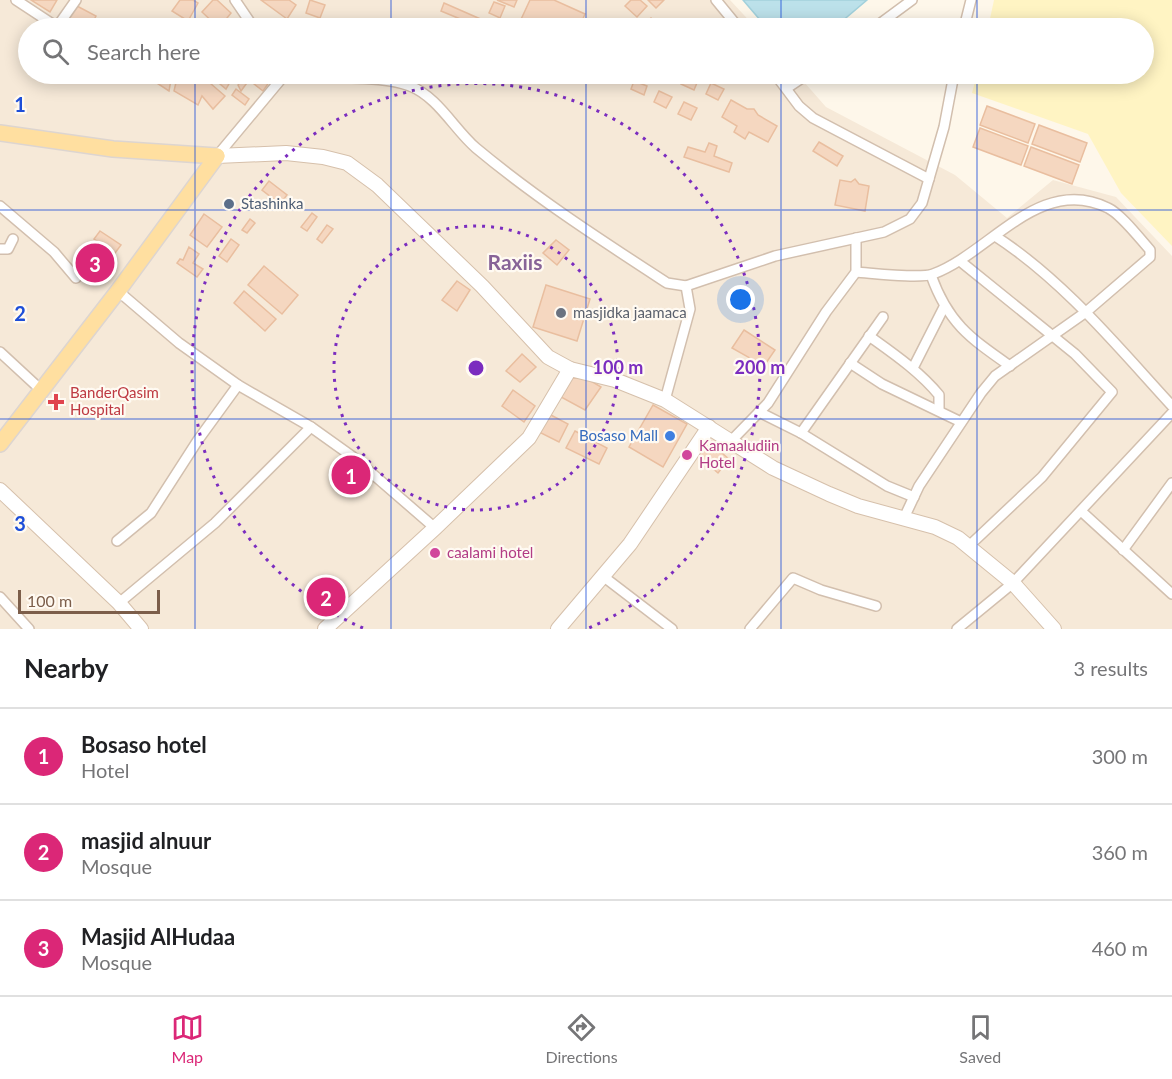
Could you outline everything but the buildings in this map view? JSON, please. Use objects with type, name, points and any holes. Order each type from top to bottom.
[{"type":"main road","points":[[0,133],[113,149],[217,156]]},
{"type":"main road","points":[[0,444],[40,389],[118,291],[217,156]]},
{"type":"street","points":[[63,18],[76,0]]},
{"type":"street","points":[[235,0],[247,18]]},
{"type":"street","points":[[716,0],[731,18]]},
{"type":"street","points":[[888,18],[912,0]]},
{"type":"street","points":[[966,18],[971,0]]},
{"type":"street","points":[[21,1],[45,18]]},
{"type":"street","points":[[217,156],[275,84]]},
{"type":"street","points":[[403,84],[430,98],[474,146],[539,199],[667,283],[686,286],[775,256],[884,232],[910,219],[922,203],[952,84]]},
{"type":"street","points":[[783,84],[799,106],[813,118],[929,179]]},
{"type":"street","points":[[786,88],[792,84]]},
{"type":"street","points":[[217,156],[286,153],[323,157],[348,163],[377,185],[482,286],[548,357],[570,369],[615,380],[665,400],[772,468],[829,494],[858,506],[941,530],[970,545],[1013,583],[1054,629]]},
{"type":"street","points":[[856,272],[931,275],[960,261],[1027,214],[1057,200],[1079,201],[1109,208],[1150,250],[1150,257],[1086,312],[995,376],[961,422],[914,497],[904,518]]},
{"type":"street","points":[[0,206],[54,252],[76,278]]},
{"type":"street","points":[[995,236],[1017,250],[1086,312],[1172,405]]},
{"type":"street","points":[[730,442],[759,412],[856,272],[856,237]]},
{"type":"street","points":[[0,249],[8,249],[13,238]]},
{"type":"street","points":[[960,261],[1075,354],[1112,392],[1042,477],[970,545]]},
{"type":"street","points":[[931,275],[944,307],[957,326],[1010,366]]},
{"type":"street","points":[[665,400],[690,309],[686,286]]},
{"type":"street","points":[[118,291],[179,343],[238,385],[311,427],[353,457],[435,528]]},
{"type":"street","points":[[913,368],[944,307]]},
{"type":"street","points":[[801,433],[883,316]]},
{"type":"street","points":[[869,336],[913,368],[939,394],[939,409]]},
{"type":"street","points":[[0,352],[40,389]]},
{"type":"street","points":[[850,363],[882,384],[939,409],[961,422]]},
{"type":"street","points":[[325,629],[529,438],[570,369]]},
{"type":"street","points":[[117,541],[151,513],[198,440],[238,385]]},
{"type":"street","points":[[759,412],[801,433],[877,480],[914,497]]},
{"type":"street","points":[[957,629],[1013,583],[1172,413]]},
{"type":"street","points":[[119,603],[215,522],[311,427]]},
{"type":"street","points":[[558,629],[630,544],[709,427]]},
{"type":"street","points":[[1123,550],[1172,483]]},
{"type":"street","points":[[0,490],[119,603],[141,629]]},
{"type":"street","points":[[1081,511],[1172,594]]},
{"type":"street","points":[[604,577],[672,629]]},
{"type":"street","points":[[750,629],[793,578],[821,590],[876,606]]},
{"type":"street","points":[[0,597],[29,629]]},
{"type":"shaded area","points":[[0,0],[730,0],[747,18],[18,18],[18,84],[806,84],[826,107],[955,175],[1007,218],[1053,180],[1116,197],[1172,256],[1172,629],[0,629]]},
{"type":"sand","points":[[994,0],[1172,0],[1172,246],[1121,193],[1088,134],[972,93],[974,84],[1154,84],[1154,18],[990,18]]},
{"type":"water","points":[[743,0],[867,0],[846,18],[758,18]]},
{"type":"place","name":"Stashinka","points":[[229,204]]},
{"type":"place","name":"Masjid AlHudaa","points":[[95,263]]},
{"type":"place","name":"masjidka jaamaca","points":[[561,313]]},
{"type":"place","name":"BanderQasim Hospital","points":[[56,402]]},
{"type":"place","name":"Bosaso Mall","points":[[670,436]]},
{"type":"place","name":"Kamaaludiin Hotel","points":[[687,455]]},
{"type":"place","name":"Bosaso hotel","points":[[351,475]]},
{"type":"place","name":"caalami hotel","points":[[435,553]]},
{"type":"place","name":"masjid alnuur","points":[[326,597]]},
{"type":"district","name":"Raxiis","points":[[515,263]]}]
